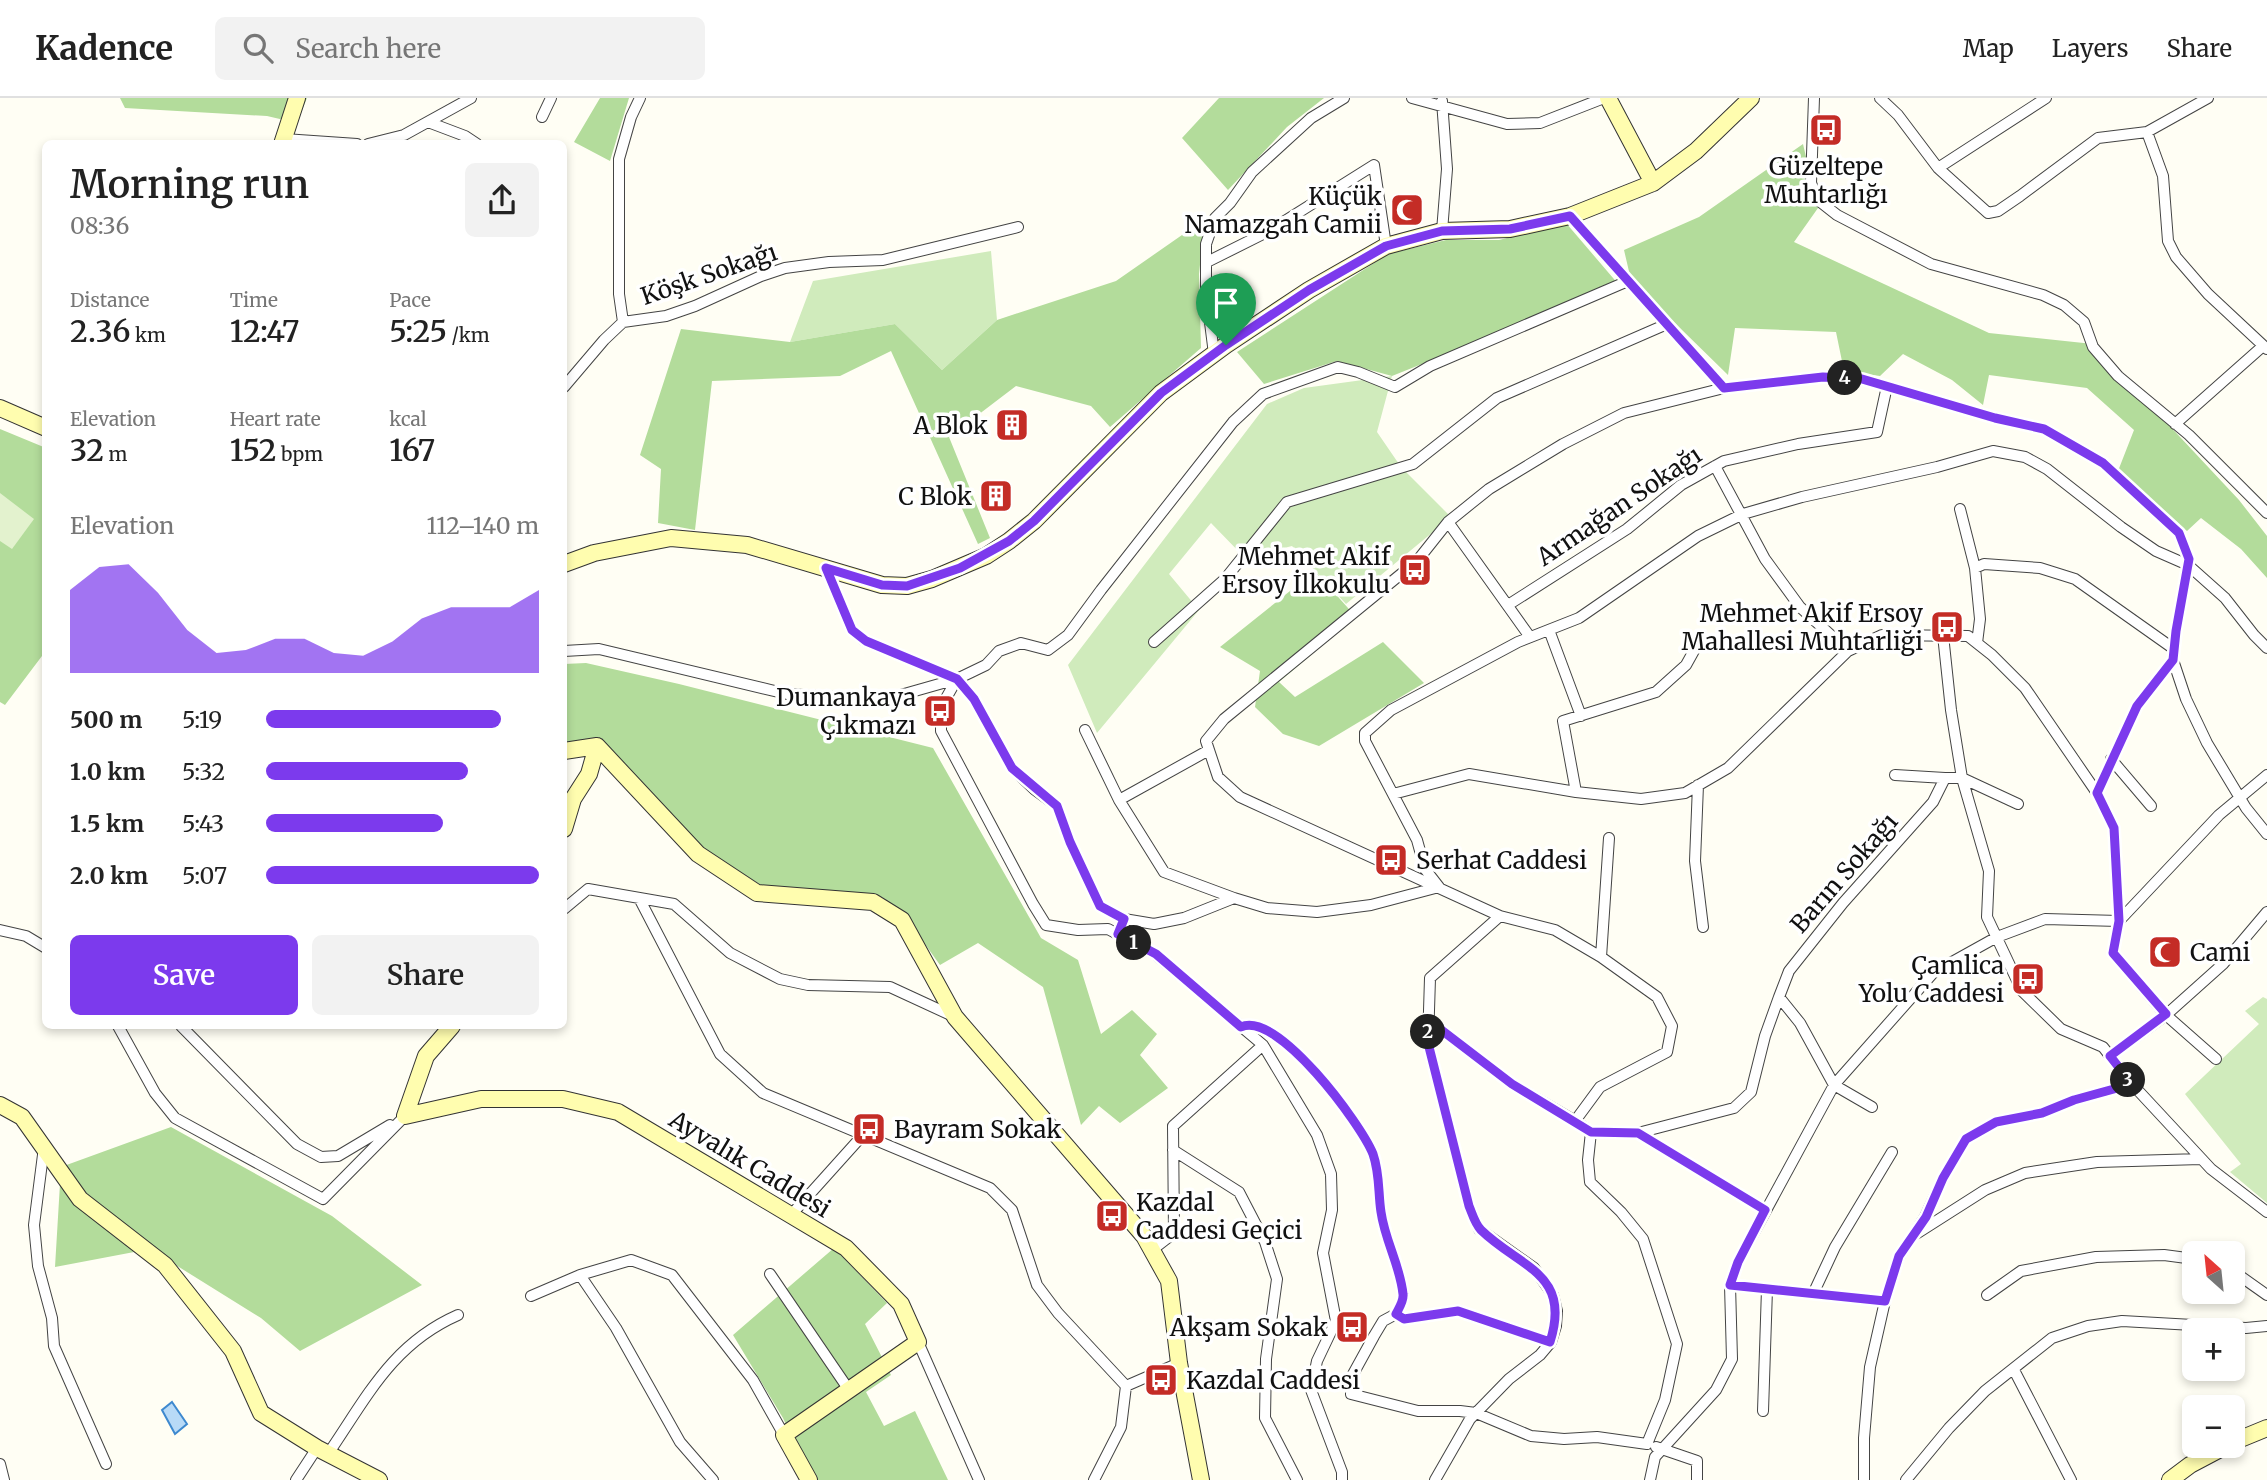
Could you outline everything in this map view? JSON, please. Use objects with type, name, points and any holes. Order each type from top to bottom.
[{"type":"street","points":[[283,140],[297,98]]},
{"type":"street","points":[[384,140],[404,135],[471,98]]},
{"type":"street","points":[[542,117],[551,98]]},
{"type":"street","points":[[623,323],[619,294],[619,159],[631,117],[640,98]]},
{"type":"street","points":[[1214,354],[1206,291],[1206,244],[1215,218],[1230,203],[1252,172],[1311,118],[1344,98]]},
{"type":"street","points":[[1412,98],[1442,102],[1507,124],[1541,122],[1606,98],[1653,183]]},
{"type":"street","points":[[567,563],[594,553],[671,538],[747,545],[882,585],[907,586],[932,579],[986,556],[1009,541],[1034,521],[1161,393],[1309,290],[1386,246],[1442,231],[1510,229],[1570,216],[1653,183],[1696,151],[1751,98]]},
{"type":"street","points":[[1814,98],[1811,183],[1818,200],[1837,215],[1931,264],[2043,295],[2064,304],[2084,322],[2093,347],[2118,376],[2175,424],[2267,513]]},
{"type":"street","points":[[1880,98],[1898,115],[1938,168],[1988,213],[1997,211],[2020,196],[2098,138],[2147,132],[2208,98]]},
{"type":"street","points":[[1938,168],[2046,98]]},
{"type":"street","points":[[1442,102],[1447,169],[1442,231]]},
{"type":"street","points":[[428,122],[472,140]]},
{"type":"street","points":[[2147,132],[2163,176],[2168,241],[2176,257],[2208,294],[2265,348],[2175,424]]},
{"type":"street","points":[[1207,262],[1269,231],[1374,165],[1386,246]]},
{"type":"street","points":[[1570,216],[1724,388]]},
{"type":"street","name":"Köşk Sokağı","points":[[567,383],[604,340],[623,323],[666,316],[785,268],[829,261],[883,260],[1018,227]]},
{"type":"street","points":[[567,650],[599,649],[787,694],[883,700],[957,679],[986,665],[999,650],[1021,643],[1048,650],[1068,635],[1233,422],[1263,394],[1338,367],[1395,387],[1430,366],[1628,281]]},
{"type":"street","points":[[1154,642],[1225,579],[1287,502],[1413,464],[1497,398],[1667,324]]},
{"type":"street","points":[[1575,1121],[1600,1087],[1667,1052],[1672,1026],[1657,997],[1601,957],[1555,930],[1500,916],[1240,797],[1218,777],[1206,741],[1224,719],[1417,561],[1448,522],[1489,489],[1563,444],[1624,413],[1724,388],[1823,377],[1862,379],[1995,418],[2044,429],[2103,463],[2179,533],[2189,559],[2173,654],[2137,706],[2097,793]]},
{"type":"street","name":"Armağan Sokağı","points":[[1508,605],[1627,529],[1681,485],[1724,461],[1798,443],[1877,432],[1887,386]]},
{"type":"street","points":[[0,408],[42,426]]},
{"type":"street","points":[[1439,887],[1425,869],[1417,840],[1365,741],[1365,733],[1391,710],[1530,637],[1579,618],[1698,536],[1743,514],[1993,451],[2025,457],[2047,469],[2156,551],[2188,565],[2225,598],[2267,648]]},
{"type":"street","points":[[1715,466],[1765,559],[1800,607],[1848,652]]},
{"type":"street","points":[[1960,509],[1975,568],[1980,619],[1977,643]]},
{"type":"street","points":[[1448,522],[1530,637]]},
{"type":"street","points":[[1975,568],[1984,564],[2040,568],[2075,579],[2173,654],[2186,699],[2207,743],[2239,796],[2267,834]]},
{"type":"street","points":[[826,568],[852,630],[866,641],[957,679],[974,699],[1012,768],[1057,806],[1070,842],[1100,906],[1124,919],[1154,924],[1184,918],[1234,898]]},
{"type":"street","points":[[1549,630],[1581,716]]},
{"type":"street","points":[[1393,794],[1469,774],[1576,792],[1641,799],[1685,793],[1728,768],[1848,652],[1882,635],[1968,636],[2025,688],[2097,793],[2114,828],[2119,921],[2113,953],[2166,1014],[2216,1059]]},
{"type":"street","points":[[1943,635],[1962,778],[1989,871],[1987,917],[2022,991],[2061,1029],[2103,1047],[2132,1084],[2211,1169],[2267,1212]]},
{"type":"street","points":[[2254,635],[2267,635]]},
{"type":"street","points":[[1576,792],[1563,721],[1656,692],[1686,665],[1696,647]]},
{"type":"street","points":[[957,679],[942,707],[941,731],[1032,904],[1046,925],[1078,930],[1108,929],[1156,954],[1263,1045],[1317,1135],[1331,1174],[1332,1210],[1323,1253],[1336,1321],[1317,1361],[1311,1390],[1342,1472],[1342,1480]]},
{"type":"street","points":[[1085,730],[1119,800],[1164,872],[1267,908],[1317,912],[1371,905],[1439,887]]},
{"type":"street","points":[[567,751],[597,746]]},
{"type":"street","points":[[567,819],[573,799],[589,774],[597,746]]},
{"type":"street","points":[[597,746],[698,855],[757,893],[873,902],[902,920],[955,1017],[1144,1236],[1169,1281],[1179,1363],[1201,1480]]},
{"type":"street","points":[[1119,800],[1209,750]]},
{"type":"street","points":[[2111,759],[2151,806]]},
{"type":"street","name":"Barın Sokağı","points":[[1895,775],[1962,778]]},
{"type":"street","points":[[1650,1480],[1655,1457],[1716,1390],[1732,1359],[1730,1285],[1738,1262],[1834,1085],[1934,972],[1997,937],[2045,919],[2119,921],[2219,815],[2267,775]]},
{"type":"street","name":"Barın Sokağı","points":[[1638,1133],[1734,1108],[1751,1092],[1765,1036],[1789,971],[1843,903],[1933,802],[1945,778]]},
{"type":"street","points":[[1962,778],[2018,804]]},
{"type":"street","points":[[1698,785],[1695,862],[1703,927]]},
{"type":"street","points":[[1601,957],[1609,838]]},
{"type":"street","points":[[567,906],[588,889],[674,904],[730,953],[780,979],[808,985],[890,987],[955,1017]]},
{"type":"street","points":[[639,898],[720,1054],[763,1093],[990,1188],[1012,1210],[1037,1285],[1058,1313],[1126,1386],[1121,1427],[1094,1480]]},
{"type":"street","points":[[2110,1056],[2166,1014],[2222,964],[2267,912]]},
{"type":"street","points":[[1434,1480],[1470,1419],[1509,1379],[1540,1355],[1550,1342],[1556,1326],[1557,1311],[1553,1295],[1534,1268],[1479,1228],[1469,1206],[1428,1043],[1430,978],[1500,916]]},
{"type":"street","points":[[1118,934],[1124,919]]},
{"type":"street","points":[[0,930],[26,936],[42,946]]},
{"type":"street","points":[[1779,998],[1800,1023],[1834,1085],[1872,1107]]},
{"type":"street","points":[[1427,1019],[1512,1084],[1591,1132],[1638,1133],[1765,1210]]},
{"type":"street","points":[[1241,1027],[1247,1024],[1258,1026],[1291,1046],[1354,1121],[1373,1154],[1381,1188],[1381,1212],[1386,1234],[1397,1259],[1404,1298],[1396,1314],[1383,1321],[1374,1336],[1352,1376],[1351,1394],[1418,1412],[1476,1413],[1531,1436],[1564,1439],[1597,1437],[1647,1444],[1697,1461],[1697,1480]]},
{"type":"street","points":[[120,1029],[155,1093],[176,1118],[323,1199],[405,1116],[426,1056],[449,1029]]},
{"type":"street","points":[[184,1029],[298,1144],[321,1157],[338,1156],[405,1116]]},
{"type":"street","points":[[1152,1250],[1174,1233],[1173,1126],[1263,1045]]},
{"type":"street","points":[[1864,1480],[1864,1438],[1870,1367],[1885,1301],[1899,1256],[1926,1217],[1943,1178],[1966,1139],[1996,1122],[2042,1113],[2074,1100],[2132,1084]]},
{"type":"street","name":"Ayvalık Caddesi","points":[[405,1116],[481,1100],[563,1099],[618,1112],[846,1248],[901,1304],[918,1342]]},
{"type":"street","points":[[0,1105],[22,1117],[80,1199],[165,1265],[233,1351],[261,1413],[322,1451],[379,1480]]},
{"type":"street","points":[[1591,1132],[1588,1160],[1590,1182],[1621,1212],[1643,1239],[1677,1344],[1665,1400],[1647,1444]]},
{"type":"street","points":[[791,1215],[862,1136]]},
{"type":"street","points":[[44,1147],[34,1225],[38,1266],[52,1318],[54,1346],[106,1464]]},
{"type":"street","points":[[1174,1150],[1238,1192],[1265,1242],[1277,1279],[1266,1359],[1265,1418],[1297,1480]]},
{"type":"street","points":[[1813,1294],[1835,1247],[1892,1152]]},
{"type":"street","points":[[1913,1236],[1985,1191],[2025,1173],[2097,1162],[2201,1158]]},
{"type":"street","points":[[1987,1295],[2021,1270],[2096,1257],[2164,1255],[2182,1257]]},
{"type":"street","points":[[531,1296],[580,1275],[631,1260],[671,1275],[753,1380],[808,1480]]},
{"type":"street","points":[[770,1274],[849,1390]]},
{"type":"street","points":[[580,1275],[616,1328],[680,1442],[713,1480]]},
{"type":"street","points":[[2245,1279],[2267,1295]]},
{"type":"street","points":[[1730,1285],[1885,1301]]},
{"type":"street","points":[[1763,1411],[1767,1289]]},
{"type":"street","points":[[1396,1314],[1404,1319],[1458,1311],[1550,1342]]},
{"type":"street","points":[[296,1480],[398,1354],[431,1328],[458,1315]]},
{"type":"street","points":[[1906,1480],[1949,1428],[1985,1391],[2052,1338],[2088,1326],[2122,1321],[2246,1328],[2267,1326]]},
{"type":"street","points":[[784,1435],[918,1342],[979,1480]]},
{"type":"street","points":[[1126,1386],[1179,1363]]},
{"type":"street","points":[[2014,1370],[2070,1480]]},
{"type":"street","points":[[2245,1436],[2267,1428]]},
{"type":"street","points":[[2175,1479],[2207,1458]]},
{"type":"street","points":[[0,1464],[4,1480]]},
{"type":"green space","points":[[120,98],[307,98],[297,123],[267,116],[125,108]]},
{"type":"green space","points":[[600,98],[629,98],[610,161],[574,142]]},
{"type":"green space","points":[[1219,98],[1324,98],[1287,127],[1228,190],[1182,138]]},
{"type":"green space","points":[[1803,144],[1818,208],[1794,242],[1989,333],[2093,344],[2239,500],[2267,536],[2267,578],[2241,549],[2201,518],[2187,531],[2118,471],[2134,430],[2087,388],[1989,375],[1983,405],[1952,380],[1903,354],[1880,376],[1844,371],[1836,332],[1735,328],[1728,375],[1631,280],[1624,250],[1699,217]]},
{"type":"green space","points":[[1205,219],[1199,274],[1201,348],[1110,427],[1091,406],[1016,386],[949,437],[990,538],[978,544],[891,351],[840,376],[712,381],[695,530],[658,523],[661,469],[640,455],[681,329],[790,342],[895,324],[942,370],[997,320],[1116,281]]},
{"type":"green space","points":[[1566,223],[1619,285],[1392,376],[1337,361],[1264,384],[1237,352],[1388,254],[1446,240],[1499,240]]},
{"type":"green space","points":[[991,251],[997,320],[942,370],[895,324],[790,342],[813,281]]},
{"type":"green space","points":[[1392,376],[1377,432],[1401,467],[1451,517],[1346,604],[1292,546],[1245,558],[1211,523],[1169,574],[1199,610],[1097,733],[1068,665],[1267,404],[1304,388]]},
{"type":"green space","points":[[0,429],[42,446],[42,656],[5,705],[0,702]]},
{"type":"green space","points":[[0,493],[34,519],[12,549],[0,541]]},
{"type":"green space","points":[[1315,571],[1356,617],[1279,682],[1295,697],[1383,642],[1424,683],[1319,746],[1283,734],[1255,707],[1260,671],[1220,647]]},
{"type":"green space","points":[[586,663],[679,684],[933,748],[1041,938],[1078,960],[1101,1034],[1132,1010],[1157,1034],[1140,1055],[1168,1088],[1120,1123],[1099,1106],[1081,1125],[1043,987],[978,943],[940,965],[904,915],[882,897],[761,885],[703,849],[598,739],[567,742],[567,664]]},
{"type":"green space","points":[[2263,997],[2267,999],[2267,1203],[2230,1172],[2241,1164],[2185,1094],[2259,1024],[2245,1011]]},
{"type":"green space","points":[[171,1127],[332,1216],[422,1285],[300,1351],[261,1318],[150,1249],[55,1267],[61,1167]]},
{"type":"green space","points":[[834,1248],[887,1303],[865,1324],[891,1375],[866,1392],[884,1426],[915,1411],[948,1480],[811,1480],[783,1418],[733,1335]]},
{"type":"water","points":[[172,1402],[187,1424],[175,1434],[162,1410]]},
{"type":"place","name":"Güzeltepe Muhtarlığı","points":[[1826,130]]},
{"type":"place","name":"Küçük Namazgah Camii","points":[[1407,210]]},
{"type":"place","name":"A Blok","points":[[1012,425]]},
{"type":"place","name":"C Blok","points":[[996,496]]},
{"type":"place","name":"Mehmet Akif Ersoy İlkokulu","points":[[1415,570]]},
{"type":"place","name":"Mehmet Akif Ersoy Mahallesi Muhtarliği","points":[[1947,627]]},
{"type":"place","name":"Dumankaya Çıkmazı","points":[[940,711]]},
{"type":"place","name":"Serhat Caddesi","points":[[1391,860]]},
{"type":"place","name":"Cami","points":[[2165,952]]},
{"type":"place","name":"Çamlica Yolu Caddesi","points":[[2028,979]]},
{"type":"place","name":"Bayram Sokak","points":[[869,1129]]},
{"type":"place","name":"Kazdal Caddesi Geçici","points":[[1112,1216]]},
{"type":"place","name":"Akşam Sokak","points":[[1352,1327]]},
{"type":"place","name":"Kazdal Caddesi","points":[[1161,1380]]},
{"type":"route","points":[[1570,216],[1724,388],[1823,377],[1862,379],[1995,418],[2044,429],[2103,463],[2179,533],[2189,559],[2173,660],[2137,706],[2097,793],[2114,828],[2119,921],[2113,953],[2166,1014],[2110,1056],[2132,1084],[2074,1100],[2042,1113],[1996,1122],[1966,1139],[1943,1178],[1926,1217],[1899,1256],[1885,1301],[1796,1293],[1730,1285],[1738,1262],[1765,1210],[1638,1133],[1591,1132],[1512,1084],[1427,1019],[1428,1043],[1469,1206],[1479,1228],[1534,1268],[1553,1295],[1557,1311],[1556,1326],[1550,1342],[1458,1311],[1404,1319],[1396,1314],[1404,1298],[1397,1259],[1386,1234],[1381,1212],[1381,1188],[1373,1154],[1354,1121],[1325,1083],[1291,1046],[1258,1026],[1247,1024],[1241,1027],[1156,954],[1118,934],[1124,919],[1100,906],[1070,842],[1057,806],[1012,768],[974,699],[957,679],[866,641],[852,630],[826,568],[882,585],[907,586],[932,579],[986,556],[1034,521],[1161,393],[1226,345],[1309,290],[1386,246],[1442,231],[1510,229],[1570,216]]}]
